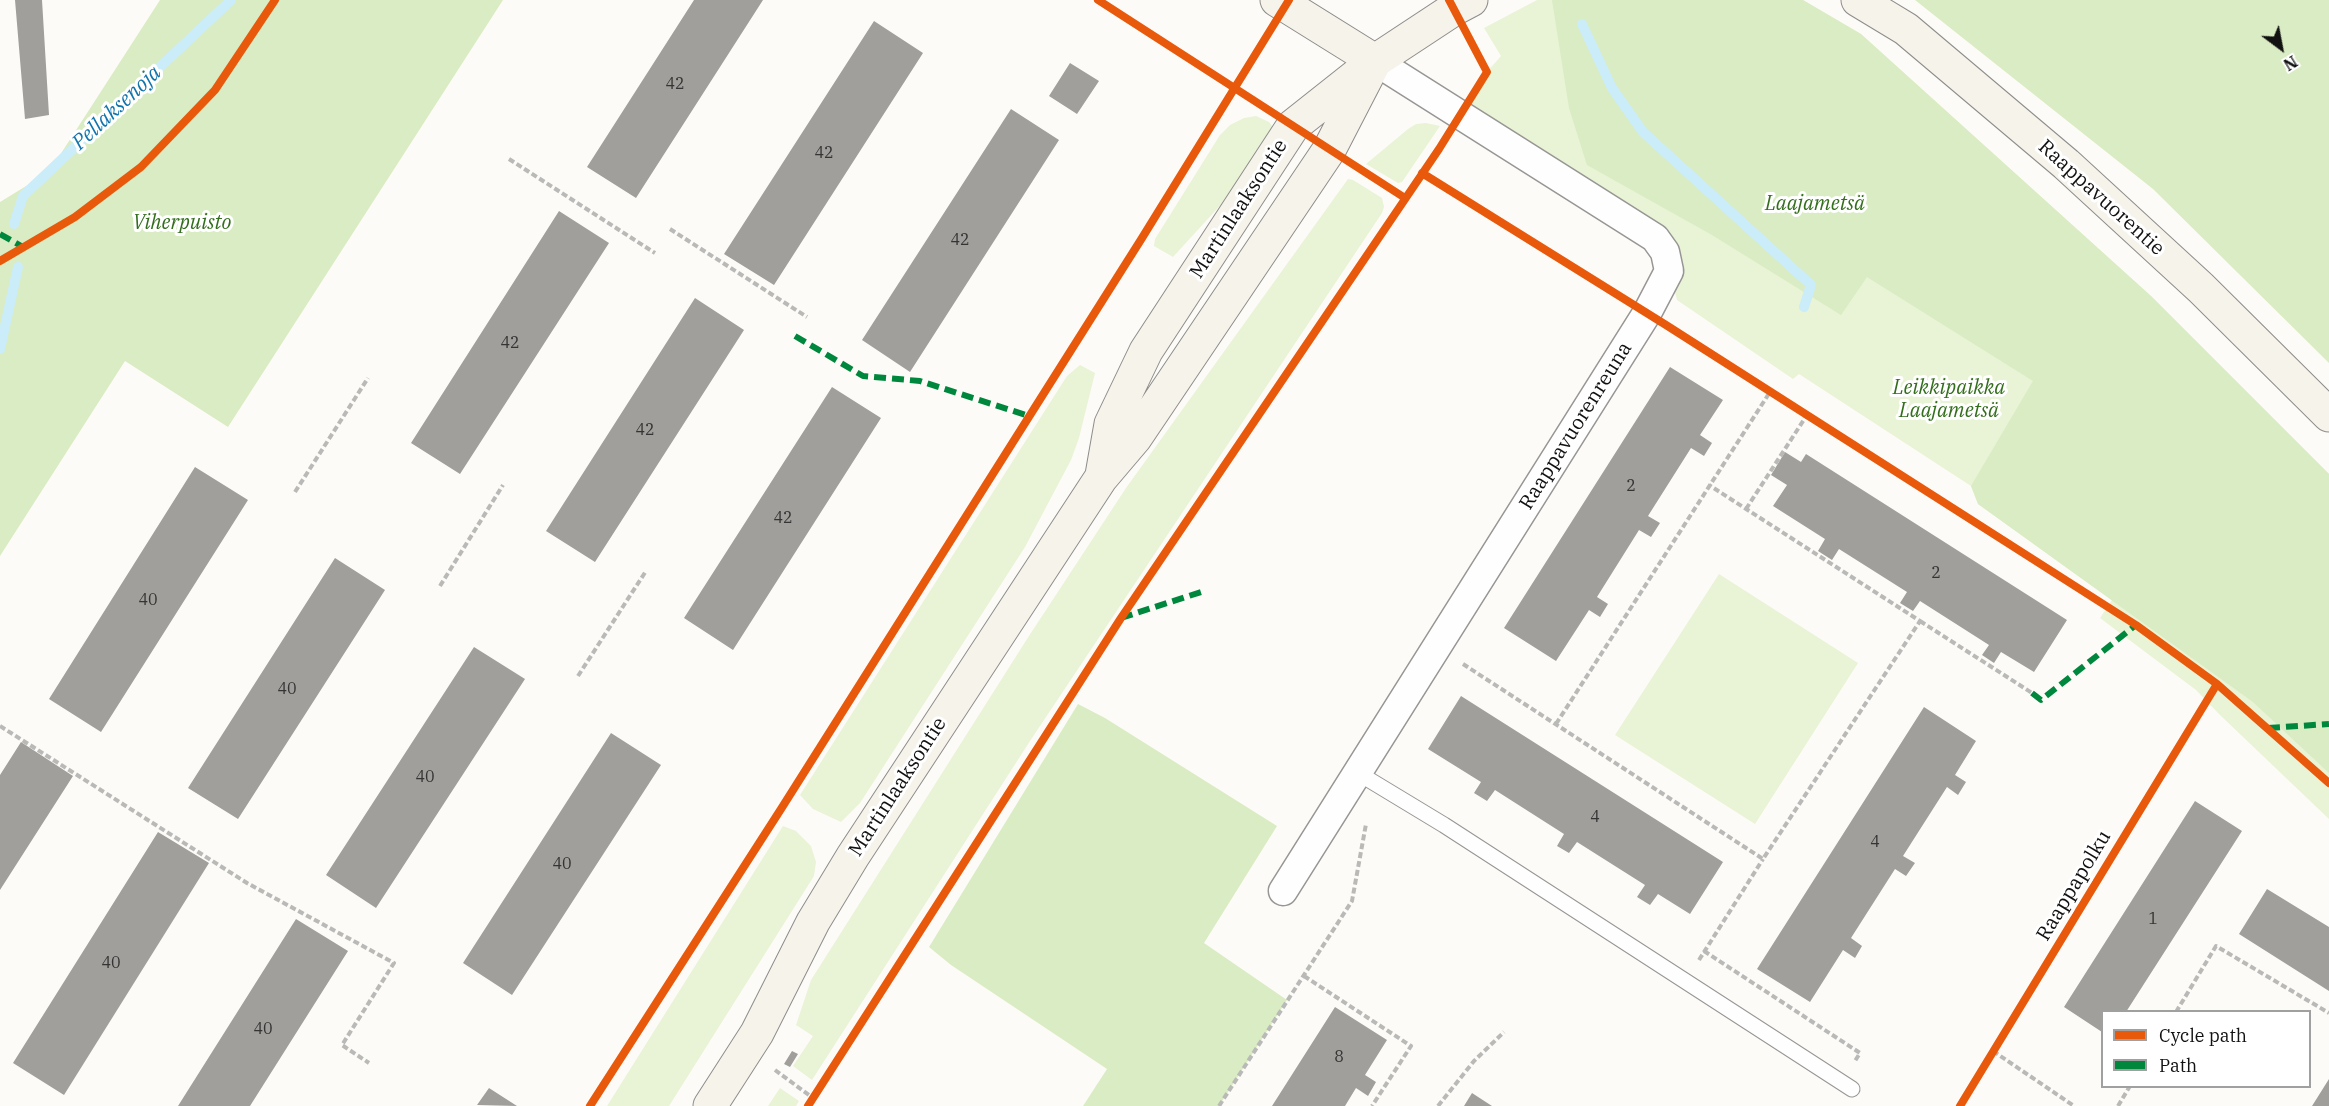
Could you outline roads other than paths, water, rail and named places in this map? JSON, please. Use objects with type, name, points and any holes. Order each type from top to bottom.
[{"type":"street","points":[[1277,0],[1375,61],[1471,0]]},
{"type":"street","name":"Raappavuorentie","points":[[1857,0],[1906,29],[2066,164],[2201,288],[2329,415]]},
{"type":"street","name":"Martinlaaksontie","points":[[710,1106],[757,1034],[813,922],[853,856],[1101,478],[1135,438],[1329,150],[1375,61]]},
{"type":"street","name":"Raappavuorenreuna","points":[[1283,891],[1647,314],[1669,271],[1665,252],[1655,238],[1375,61]]},
{"type":"lane","points":[[1358,773],[1444,825],[1847,1086]]},
{"type":"waterway","name":"Pellaksenoja","points":[[14,224],[23,196],[231,0]]},
{"type":"waterway","points":[[1582,24],[1612,88],[1643,132],[1811,285],[1804,307]]},
{"type":"waterway","name":"Pellaksenoja","points":[[0,349],[18,267]]},
{"type":"park label","name":"Laajametsä","points":[[1815,204]]},
{"type":"park label","name":"Viherpuisto","points":[[182,223]]},
{"type":"park label","name":"Leikkipaikka Laajametsä","points":[[1949,400]]}]
